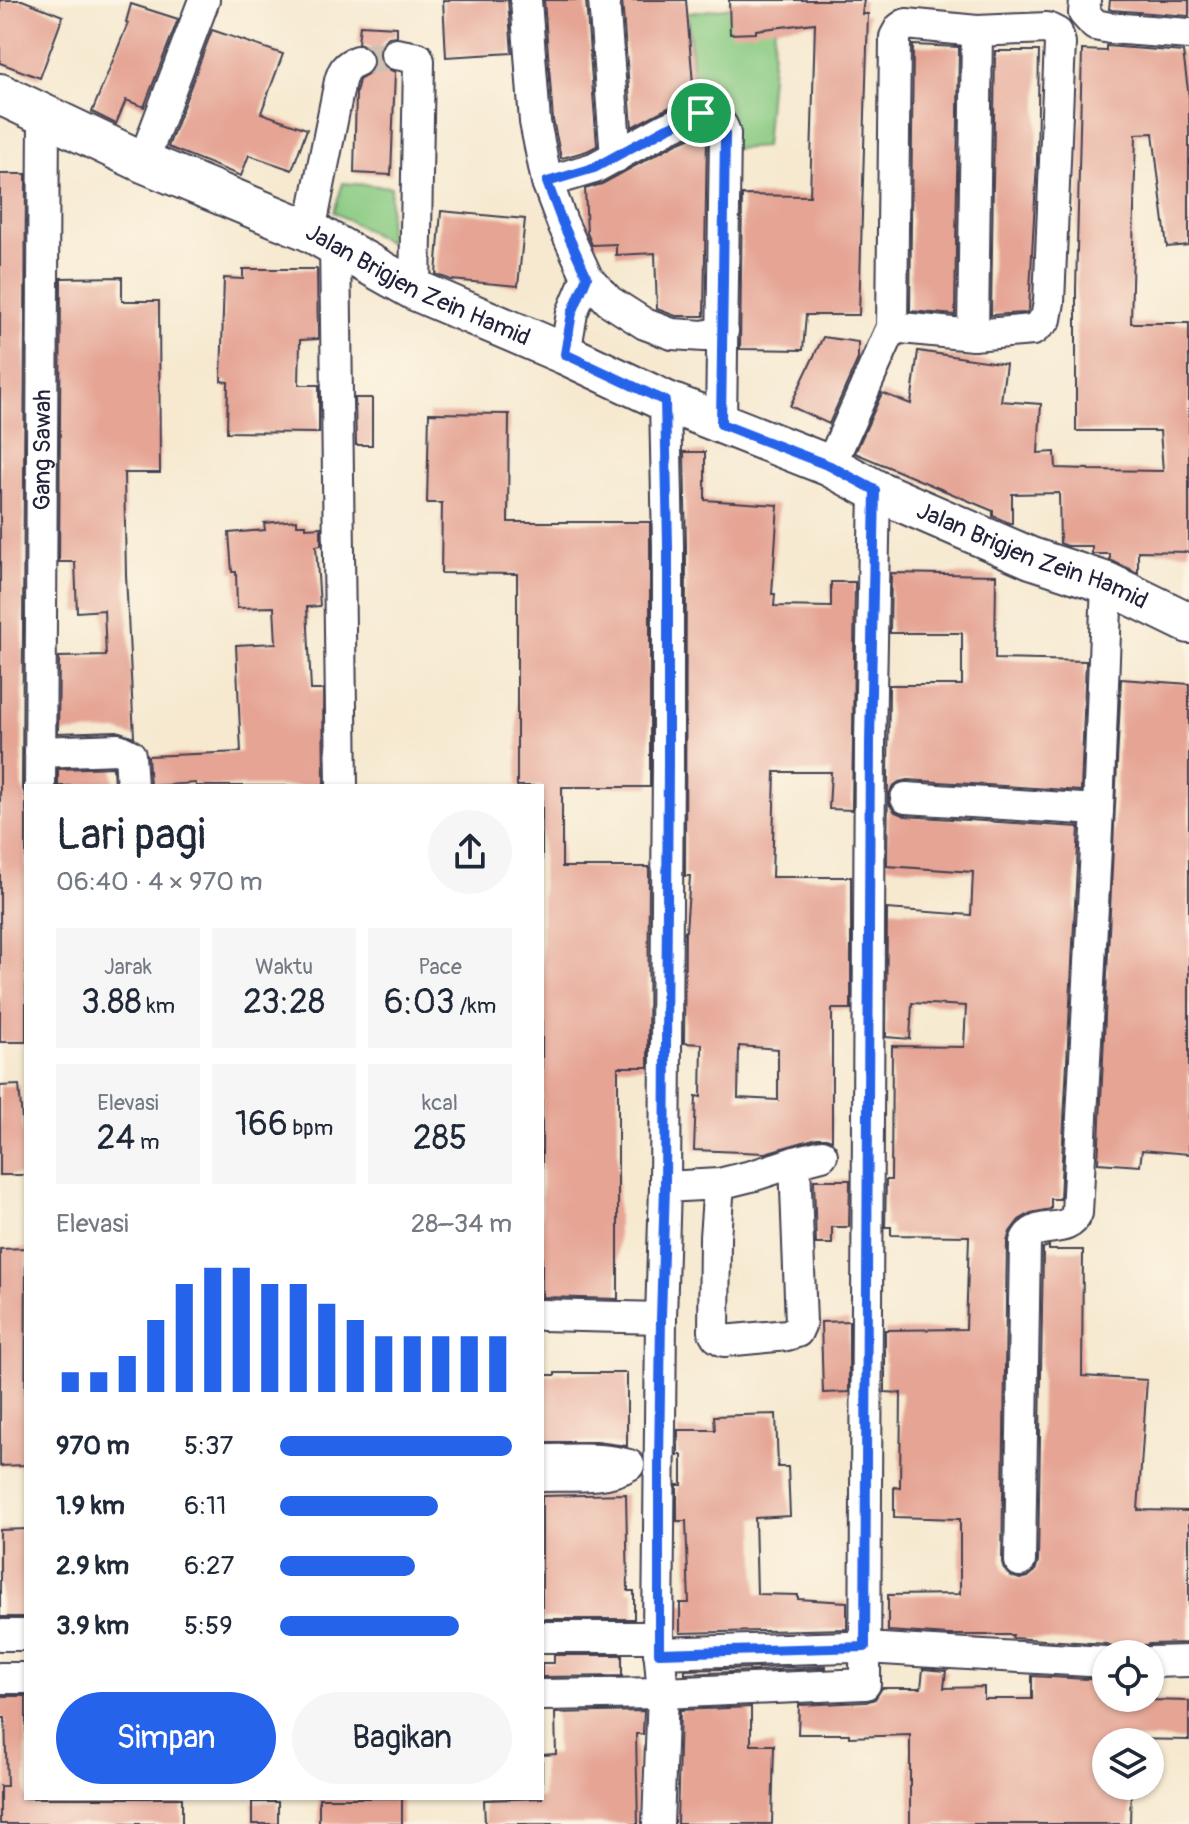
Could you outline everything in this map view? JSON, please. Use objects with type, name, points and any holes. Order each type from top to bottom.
[{"type":"main road","name":"Jalan Brigjen Zein Hamid","points":[[0,94],[143,162],[322,237],[415,290],[665,401],[830,466],[875,490],[1031,558],[1107,583],[1189,623]]},
{"type":"street","points":[[143,162],[204,0]]},
{"type":"street","points":[[526,0],[535,122],[547,182],[587,277],[609,301],[645,324],[672,334],[704,336],[723,331]]},
{"type":"street","points":[[604,0],[616,157]]},
{"type":"street","points":[[1085,0],[1084,13],[1095,25],[1189,34]]},
{"type":"street","points":[[830,466],[892,327],[895,37],[906,24],[977,31],[1047,28],[1057,33],[1060,43],[1046,319],[1033,330],[973,335],[892,327]]},
{"type":"street","points":[[973,335],[977,31]]},
{"type":"street","points":[[396,54],[418,58],[419,63],[415,290]]},
{"type":"street","points":[[342,784],[322,237],[340,81],[348,64],[357,61]]},
{"type":"street","points":[[547,182],[594,168],[701,113],[708,112],[724,128],[721,424]]},
{"type":"street","name":"Gang Sawah","points":[[40,784],[44,115]]},
{"type":"street","points":[[565,354],[572,313],[587,277]]},
{"type":"street","points":[[658,1824],[663,1693],[644,1464],[661,1318],[665,1187],[668,546],[665,401]]},
{"type":"street","points":[[544,1695],[865,1684],[870,743],[875,490]]},
{"type":"street","points":[[1020,1561],[1025,1242],[1033,1231],[1068,1225],[1075,1221],[1077,1213],[1107,583]]},
{"type":"street","points":[[40,752],[125,751],[130,755],[132,784]]},
{"type":"street","points":[[906,798],[1098,810]]},
{"type":"street","points":[[665,1187],[719,1184],[808,1159],[801,1323],[797,1332],[724,1341],[714,1332],[719,1184]]},
{"type":"street","points":[[544,1315],[661,1318]]},
{"type":"street","points":[[544,1460],[644,1464]]},
{"type":"street","points":[[544,1476],[592,1475],[644,1464]]},
{"type":"street","points":[[0,1635],[24,1635]]},
{"type":"street","points":[[544,1637],[658,1645],[865,1647],[1092,1661]]},
{"type":"street","points":[[1164,1662],[1189,1661]]},
{"type":"street","points":[[0,1678],[24,1678]]},
{"type":"green space","points":[[777,1],[765,147],[699,151],[688,13]]},
{"type":"green space","points":[[343,183],[391,187],[388,242],[334,212]]},
{"type":"building","points":[[0,0],[22,0],[63,16],[40,78],[0,63]]},
{"type":"building","points":[[443,0],[508,0],[512,53],[446,57]]},
{"type":"building","points":[[544,0],[586,0],[597,146],[561,158],[553,120]]},
{"type":"building","points":[[622,0],[686,0],[694,96],[632,127]]},
{"type":"building","points":[[729,0],[864,0],[862,14],[868,14],[859,315],[806,315],[803,350],[740,349],[742,195],[810,196],[815,23],[730,34]]},
{"type":"building","points":[[1110,0],[1189,0],[1189,16],[1112,10],[1109,9]]},
{"type":"building","points":[[131,4],[178,19],[144,107],[126,100],[116,124],[92,112],[128,23]]},
{"type":"building","points":[[360,25],[397,27],[397,36],[383,42],[378,52],[384,67],[395,72],[391,175],[354,173],[356,93],[359,80],[371,73],[375,63],[369,47],[358,43]]},
{"type":"building","points":[[212,30],[283,54],[261,113],[307,129],[292,170],[249,155],[241,176],[168,147]]},
{"type":"building","points":[[913,45],[959,47],[955,315],[910,311]]},
{"type":"building","points":[[1106,46],[1183,52],[1189,97],[1189,245],[1167,247],[1153,133],[1136,134],[1131,323],[1189,323],[1189,552],[1138,551],[1138,573],[1110,560],[1110,554],[1092,554],[1092,546],[1060,543],[1059,493],[1012,494],[1012,524],[993,516],[993,511],[855,453],[882,393],[911,404],[918,351],[1006,364],[1001,401],[1041,404],[1038,453],[1055,452],[1056,468],[1163,471],[1160,431],[1076,431],[1082,50],[1106,51]]},
{"type":"building","points":[[995,51],[1039,51],[1029,309],[1026,313],[991,315]]},
{"type":"building","points":[[703,132],[707,136],[704,316],[676,316],[657,309],[655,253],[616,255],[616,244],[592,245],[587,233],[585,189],[602,184]]},
{"type":"building","points":[[0,174],[26,174],[22,786],[24,1042],[0,1042]]},
{"type":"building","points":[[441,211],[525,219],[518,286],[451,280],[436,274]]},
{"type":"building","points":[[243,269],[317,269],[318,339],[300,340],[299,385],[319,385],[319,433],[227,432],[228,382],[221,381],[224,278],[243,279]]},
{"type":"building","points":[[122,277],[122,301],[159,301],[160,473],[124,473],[134,737],[117,731],[58,733],[59,657],[106,656],[104,610],[77,612],[75,562],[59,562],[61,278]]},
{"type":"building","points":[[823,337],[858,342],[858,359],[829,424],[790,406]]},
{"type":"building","points":[[355,398],[372,398],[372,445],[356,445]]},
{"type":"building","points":[[429,413],[509,414],[508,522],[650,522],[650,787],[562,787],[562,867],[649,867],[648,1067],[618,1067],[618,1299],[544,1297],[544,784],[517,784],[517,574],[441,573],[442,503],[427,503]]},
{"type":"building","points":[[684,452],[705,452],[705,500],[778,505],[772,594],[775,594],[774,606],[831,607],[831,582],[855,582],[852,810],[829,809],[831,772],[775,772],[772,877],[851,877],[851,1009],[832,1009],[832,1140],[817,1138],[765,1153],[694,1150],[696,1096],[701,1097],[702,1044],[684,1043],[685,931],[690,876],[685,876]],"holes":[[[739,1046],[778,1049],[778,1100],[738,1098]]]},
{"type":"building","points":[[297,520],[297,525],[306,525],[306,528],[321,527],[321,545],[316,546],[320,606],[307,607],[311,690],[323,690],[324,784],[150,784],[148,756],[241,752],[236,645],[276,643],[274,607],[237,608],[236,572],[232,572],[229,533],[265,530],[264,523]]},
{"type":"building","points":[[891,573],[996,575],[995,659],[1086,661],[1081,791],[907,780],[892,787],[888,798],[895,812],[905,816],[1079,827],[1060,1199],[1051,1199],[1051,1209],[1031,1213],[1019,1220],[1007,1242],[1002,1562],[1010,1576],[1020,1579],[1035,1571],[1038,1561],[1043,1248],[1083,1250],[1082,1376],[1147,1380],[1138,1510],[1189,1511],[1189,1643],[1092,1640],[1092,1643],[1012,1638],[1013,1635],[888,1631],[888,1595],[960,1594],[960,1519],[894,1517],[894,1487],[900,1488],[901,1393],[885,1392],[885,1330],[966,1329],[969,1236],[891,1235],[891,1227],[885,1227],[886,1180],[891,1180],[892,1046],[964,1047],[966,1006],[912,1003],[910,1039],[886,1037],[887,909],[971,915],[973,872],[887,866],[889,685],[962,685],[962,633],[890,633]]},
{"type":"building","points":[[1121,679],[1189,684],[1189,1154],[1142,1150],[1140,1166],[1098,1163]]},
{"type":"building","points":[[113,767],[114,784],[58,784],[58,769]]},
{"type":"building","points":[[19,1085],[24,1175],[0,1175],[0,1086]]},
{"type":"building","points":[[814,1180],[850,1180],[849,1227],[832,1227],[832,1244],[816,1244]]},
{"type":"building","points":[[24,1248],[24,1465],[0,1466],[0,1249]]},
{"type":"building","points":[[849,1321],[849,1392],[823,1393],[821,1322]]},
{"type":"building","points":[[627,1373],[627,1446],[597,1442],[544,1442],[544,1375]]},
{"type":"building","points":[[776,1414],[778,1467],[788,1467],[790,1516],[755,1518],[757,1594],[798,1595],[798,1599],[847,1602],[847,1629],[680,1633],[680,1603],[689,1603],[686,1521],[677,1521],[677,1485],[682,1485],[678,1430],[715,1430],[714,1416]]},
{"type":"building","points":[[626,1494],[628,1591],[634,1591],[634,1619],[544,1619],[544,1496]]},
{"type":"building","points":[[24,1529],[24,1617],[0,1617],[0,1530]]},
{"type":"building","points":[[554,1655],[622,1655],[622,1676],[544,1677],[544,1663],[554,1663]]},
{"type":"building","points":[[826,1668],[685,1674],[685,1670]]},
{"type":"building","points":[[923,1669],[946,1671],[944,1688],[984,1687],[984,1699],[1032,1699],[1032,1676],[1092,1679],[1092,1712],[1164,1712],[1164,1700],[1189,1701],[1189,1740],[1164,1740],[1164,1728],[1092,1728],[1092,1800],[1131,1800],[1130,1824],[910,1824],[910,1735],[849,1737],[849,1734],[798,1734],[799,1705],[866,1702],[875,1699],[882,1688],[921,1688]]},
{"type":"building","points":[[0,1696],[24,1696],[24,1800],[182,1800],[182,1824],[0,1824],[0,1786],[7,1786],[5,1718],[0,1718]]},
{"type":"building","points":[[751,1707],[751,1745],[774,1745],[772,1824],[677,1824],[680,1710]]},
{"type":"building","points":[[644,1711],[643,1734],[636,1734],[638,1824],[485,1824],[484,1800],[544,1800],[544,1755],[556,1754],[555,1713]]},
{"type":"building","points":[[319,1800],[402,1800],[402,1824],[319,1824]]},
{"type":"building","points":[[252,1802],[278,1802],[278,1824],[252,1824]]},
{"type":"tunnel","points":[[357,61],[396,54]]},
{"type":"route","points":[[708,112],[718,120],[725,134],[721,424],[830,466],[875,490],[870,743],[865,1647],[659,1653],[668,764],[665,401],[565,354],[572,313],[587,277],[547,182],[594,168],[701,113],[708,112]]}]
